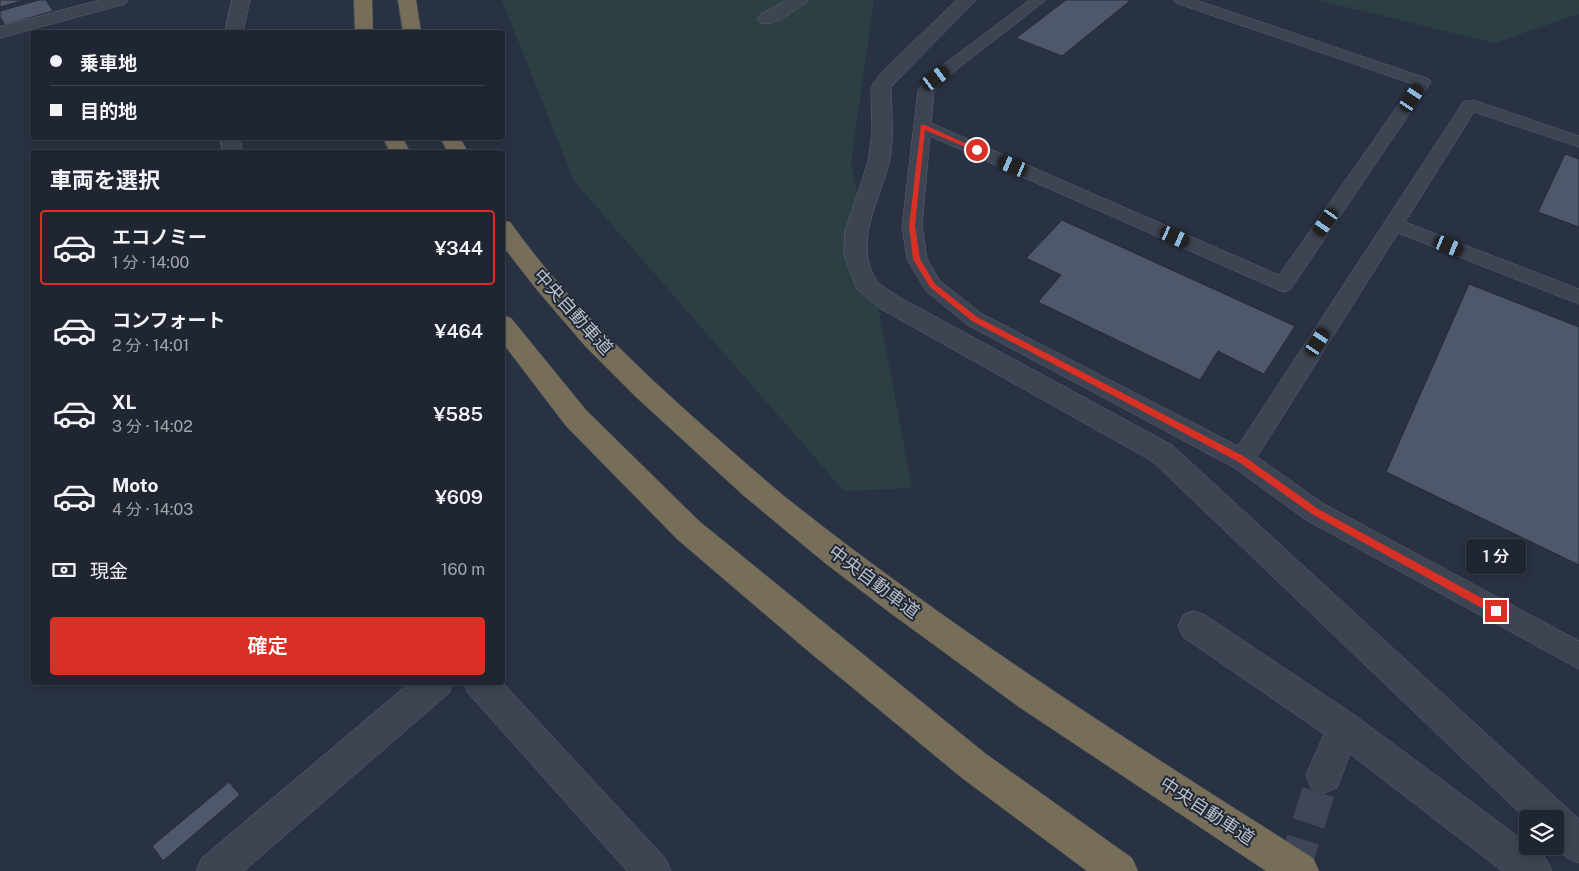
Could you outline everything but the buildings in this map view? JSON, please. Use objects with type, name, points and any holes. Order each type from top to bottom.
[{"type":"highway","points":[[362,0],[364,30]]},
{"type":"highway","points":[[407,0],[412,30]]},
{"type":"highway","name":"中央自動車道","points":[[505,231],[573,316],[659,402],[771,503],[909,609],[1043,702],[1300,871]]},
{"type":"highway","points":[[505,328],[576,418],[688,530],[974,766],[1119,871]]},
{"type":"street","points":[[0,33],[119,0]]},
{"type":"street","points":[[234,30],[241,0]]},
{"type":"street","points":[[766,19],[799,0]]},
{"type":"street","points":[[967,0],[888,77],[881,87],[882,132],[879,162],[856,231],[856,255],[865,283],[890,303],[1162,454],[1542,810]]},
{"type":"street","points":[[1194,626],[1344,728],[1533,871]]},
{"type":"street","points":[[215,871],[433,685]]},
{"type":"street","points":[[483,685],[652,871]]},
{"type":"street","points":[[1324,775],[1344,728]]},
{"type":"street","points":[[1564,830],[1579,844]]},
{"type":"lane","points":[[1039,0],[931,84],[926,90],[912,226],[917,259],[933,286],[974,319],[1242,460],[1315,512],[1579,656]]},
{"type":"lane","points":[[923,126],[1283,285],[1422,82],[1181,0]]},
{"type":"lane","points":[[1242,460],[1470,105],[1579,142]]},
{"type":"lane","points":[[1394,224],[1579,298]]},
{"type":"green space","points":[[502,0],[874,0],[851,162],[912,488],[844,491],[574,181]]},
{"type":"green space","points":[[1317,0],[1579,0],[1579,14],[1494,43]]},
{"type":"tunnel","points":[[1293,871],[1324,775]]},
{"type":"route","points":[[977,150],[923,126],[912,226],[917,259],[933,286],[974,319],[1242,460],[1315,512],[1496,611]]}]
